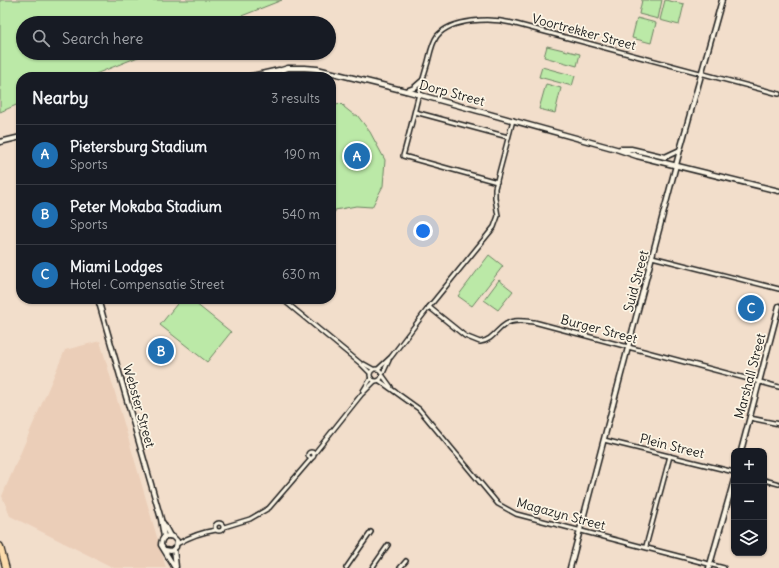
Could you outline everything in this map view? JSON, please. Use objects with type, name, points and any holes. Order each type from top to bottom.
[{"type":"highway","points":[[0,546],[6,568]]},
{"type":"street","name":"Suid Street","points":[[570,568],[680,150],[722,0]]},
{"type":"street","name":"Voortrekker Street","points":[[497,182],[403,156],[433,43],[438,35],[455,25],[480,20],[501,20],[779,94]]},
{"type":"street","name":"Dorp Street","points":[[275,72],[288,68],[317,69],[329,72]]},
{"type":"street","name":"Dorp Street","points":[[268,72],[281,70]]},
{"type":"street","name":"Dorp Street","points":[[336,74],[406,91],[616,148],[637,156],[779,191]]},
{"type":"street","points":[[406,91],[416,87],[422,81]]},
{"type":"street","points":[[415,112],[508,138]]},
{"type":"street","points":[[360,363],[373,369],[378,369],[391,357],[496,224],[498,216],[495,192],[513,120]]},
{"type":"street","points":[[0,142],[16,138]]},
{"type":"street","name":"Dorp Street","points":[[616,148],[631,149],[665,157],[680,150]]},
{"type":"street","points":[[652,257],[779,289]]},
{"type":"street","name":"Webster Street","points":[[99,304],[161,519],[164,537]]},
{"type":"street","points":[[288,304],[360,363],[370,373],[371,378],[374,381],[380,381],[391,357]]},
{"type":"street","name":"Marshall Street","points":[[742,448],[779,306]]},
{"type":"street","name":"Burger Street","points":[[429,307],[465,336],[480,342],[490,339],[505,324],[525,321],[534,322],[779,387]]},
{"type":"street","points":[[370,373],[373,369]]},
{"type":"street","points":[[378,369],[383,375]]},
{"type":"street","name":"Magazyn Street","points":[[383,375],[394,390]]},
{"type":"street","points":[[362,395],[371,378]]},
{"type":"street","points":[[176,568],[174,550],[177,544],[185,539],[216,528],[218,523],[223,526],[234,524],[250,519],[269,508],[310,458],[314,456],[313,453],[374,381]]},
{"type":"street","name":"Magazyn Street","points":[[380,381],[419,409],[427,417],[500,506],[516,514],[646,546],[710,566],[724,568]]},
{"type":"street","points":[[750,418],[779,424]]},
{"type":"street","name":"Plein Street","points":[[604,440],[731,471]]},
{"type":"street","points":[[646,546],[670,456]]},
{"type":"street","points":[[767,481],[779,484]]},
{"type":"street","points":[[710,566],[733,484]]},
{"type":"street","name":"Webster Street","points":[[161,519],[170,536]]},
{"type":"street","points":[[216,528],[221,531],[223,526]]},
{"type":"street","points":[[346,568],[371,532]]},
{"type":"street","points":[[176,568],[164,550],[161,542],[164,537],[170,536],[185,539]]},
{"type":"street","points":[[175,538],[177,544]]},
{"type":"street","points":[[372,568],[388,545]]},
{"type":"street","points":[[164,550],[174,550]]},
{"type":"street","points":[[400,568],[406,561]]},
{"type":"shaded area","points":[[100,341],[166,568],[114,568],[10,516],[2,496],[65,350]]},
{"type":"green space","points":[[0,0],[282,0],[242,16],[16,16],[16,60],[130,60],[100,72],[16,72],[16,105],[0,112]]},
{"type":"green space","points":[[642,0],[662,0],[658,19],[639,14]]},
{"type":"green space","points":[[665,0],[684,4],[679,25],[660,20]]},
{"type":"green space","points":[[637,18],[656,23],[651,43],[632,38]]},
{"type":"green space","points":[[547,46],[580,54],[577,66],[544,57]]},
{"type":"green space","points":[[542,67],[575,76],[572,86],[539,77]]},
{"type":"green space","points":[[546,84],[561,88],[555,113],[539,109]]},
{"type":"green space","points":[[340,103],[354,115],[357,115],[370,132],[385,160],[383,186],[372,207],[356,206],[336,210],[336,104],[338,105]]},
{"type":"green space","points":[[489,255],[503,266],[472,306],[458,296]]},
{"type":"green space","points":[[499,280],[513,291],[498,310],[484,300]]},
{"type":"green space","points":[[177,304],[196,304],[231,332],[207,362],[160,325]]},
{"type":"place","name":"Pietersburg Stadium","points":[[357,156]]},
{"type":"place","name":"Miami Lodges","points":[[751,308]]},
{"type":"place","name":"Peter Mokaba Stadium","points":[[161,351]]}]
